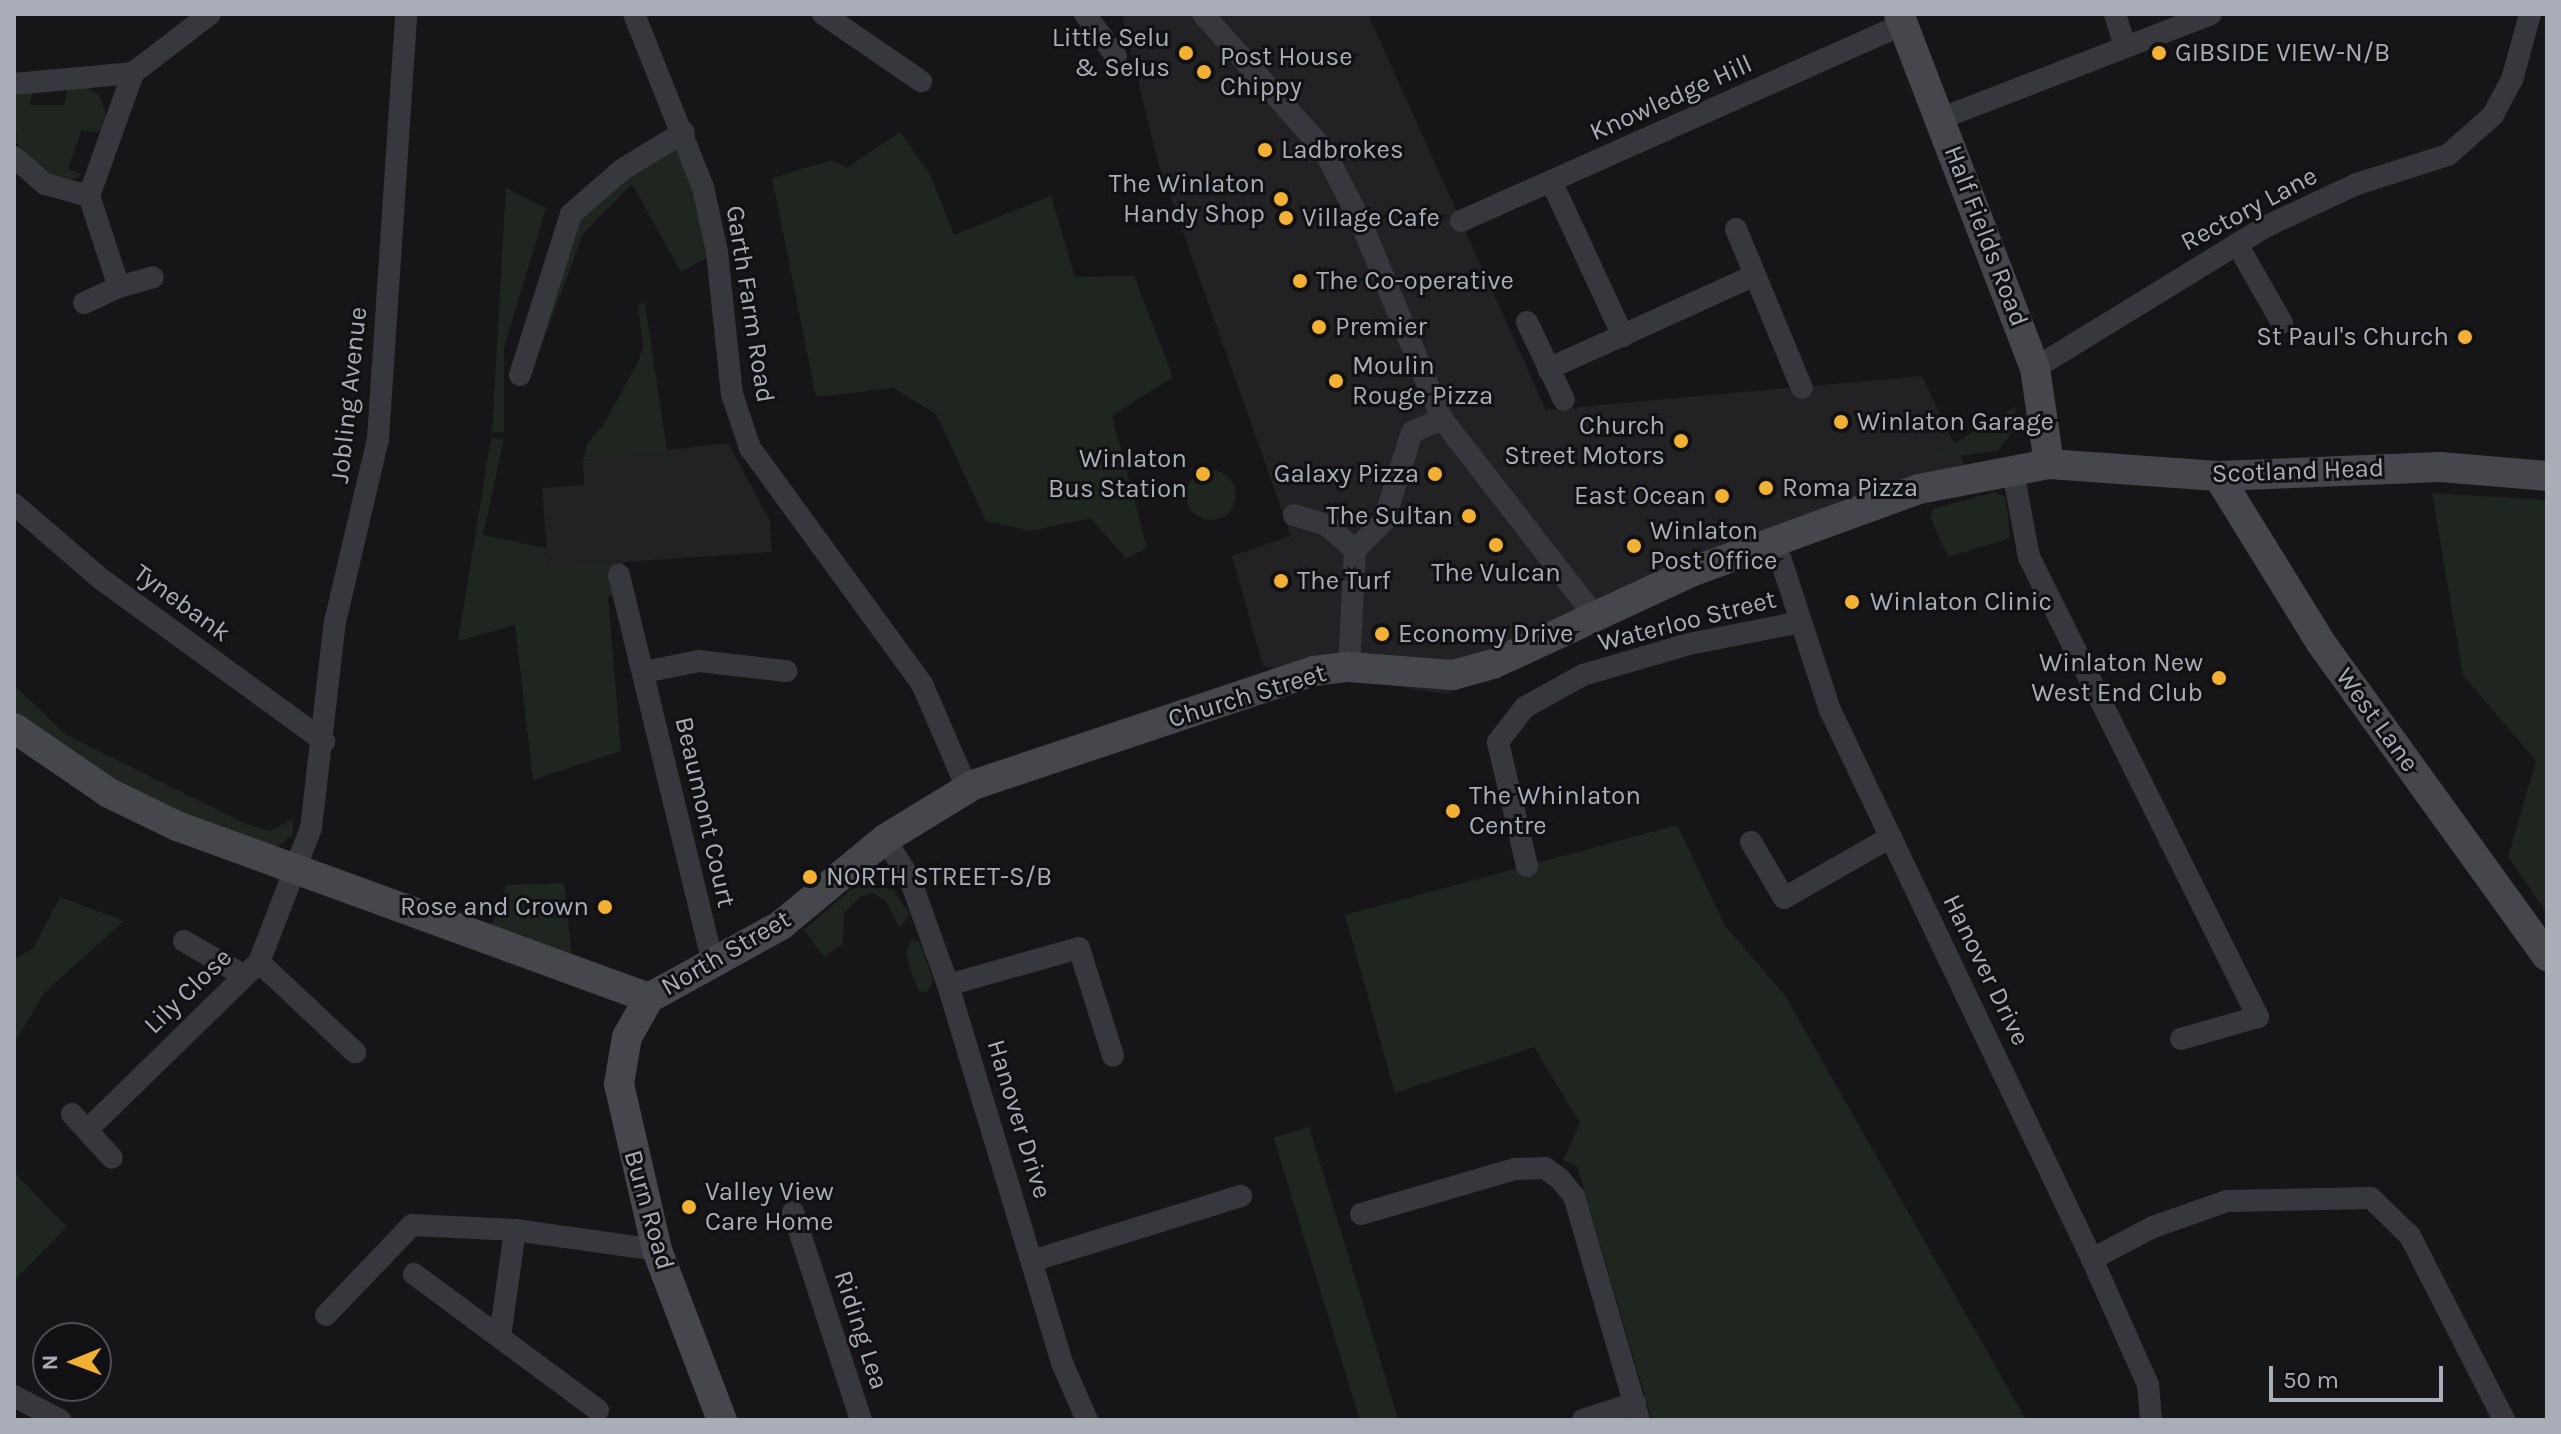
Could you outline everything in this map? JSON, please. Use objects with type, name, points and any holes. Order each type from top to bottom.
[{"type":"street","points":[[14,84],[133,73],[210,14]]},
{"type":"street","name":"Jobling Avenue","points":[[298,870],[315,809],[335,622],[378,439],[406,14]]},
{"type":"street","name":"Garth Farm Road","points":[[634,14],[684,132],[717,252],[732,394],[750,448],[922,684],[958,794]]},
{"type":"street","points":[[823,14],[921,81]]},
{"type":"street","points":[[1085,14],[1116,56]]},
{"type":"street","points":[[1203,14],[1338,172],[1442,419],[1593,614]]},
{"type":"street","points":[[2115,14],[2125,46]]},
{"type":"street","points":[[1942,118],[2211,14]]},
{"type":"street","name":"Rectory Lane","points":[[2035,368],[2237,244],[2357,184],[2448,155],[2493,115],[2512,80],[2530,14]]},
{"type":"street","name":"Half Fields Road","points":[[1901,19],[1942,118],[2035,368],[2049,464]]},
{"type":"street","name":"Knowledge Hill","points":[[1461,221],[1552,183],[1901,19]]},
{"type":"street","points":[[119,287],[89,196],[133,73]]},
{"type":"street","points":[[520,375],[571,214],[623,169],[684,132]]},
{"type":"street","points":[[14,157],[45,184],[89,196]]},
{"type":"street","points":[[1552,183],[1623,336]]},
{"type":"street","points":[[1736,229],[1802,388]]},
{"type":"street","points":[[2237,244],[2282,323]]},
{"type":"street","points":[[1548,369],[1755,275]]},
{"type":"street","points":[[84,303],[119,287],[153,277]]},
{"type":"street","points":[[1527,322],[1564,400]]},
{"type":"street","points":[[1349,667],[1355,550],[1384,521],[1412,432],[1442,419]]},
{"type":"street","name":"Church Street","points":[[885,839],[958,794],[1314,671],[1349,667],[1453,675],[1531,651],[1593,614],[1919,489],[2049,464]]},
{"type":"street","name":"Scotland Head","points":[[2049,464],[2218,476],[2440,467],[2547,476]]},
{"type":"street","points":[[2013,471],[2029,557],[2258,1017],[2181,1039]]},
{"type":"street","name":"West Lane","points":[[2218,476],[2321,643],[2547,956]]},
{"type":"street","name":"Tynebank","points":[[14,504],[101,579],[324,741]]},
{"type":"street","points":[[1294,515],[1327,525],[1355,550]]},
{"type":"street","name":"Hanover Drive","points":[[1775,542],[1830,710],[2092,1259],[2148,1385],[2151,1420]]},
{"type":"street","name":"Beaumont Court","points":[[619,575],[713,965]]},
{"type":"street","name":"Waterloo Street","points":[[1527,866],[1498,742],[1525,707],[1594,672],[1689,644],[1801,622]]},
{"type":"street","points":[[644,672],[699,661],[786,671]]},
{"type":"street","points":[[14,728],[109,793],[177,826],[298,870]]},
{"type":"street","points":[[1751,842],[1784,898],[1891,837]]},
{"type":"street","name":"Hanover Drive","points":[[885,839],[910,879],[948,985],[1063,1365],[1087,1420]]},
{"type":"street","name":"North Street","points":[[298,870],[482,934],[649,998],[781,925],[885,839]]},
{"type":"street","name":"Lily Close","points":[[112,1158],[80,1122],[251,968],[298,870]]},
{"type":"street","points":[[184,941],[251,968],[355,1052]]},
{"type":"street","points":[[948,985],[1079,948],[1113,1056]]},
{"type":"street","name":"Burn Road","points":[[649,998],[627,1037],[619,1084],[657,1250],[722,1420]]},
{"type":"street","points":[[1361,1214],[1515,1169],[1545,1168],[1574,1196],[1637,1412],[1583,1420]]},
{"type":"street","points":[[1032,1261],[1241,1196]]},
{"type":"street","points":[[2092,1259],[2153,1227],[2227,1201],[2371,1198],[2410,1236],[2496,1418]]},
{"type":"street","name":"Riding Lea","points":[[793,1212],[861,1420]]},
{"type":"street","points":[[326,1315],[412,1225],[515,1230],[657,1250]]},
{"type":"street","points":[[500,1337],[515,1230]]},
{"type":"street","points":[[414,1274],[598,1410]]},
{"type":"street","points":[[14,1396],[60,1420]]},
{"type":"shaded area","points":[[1122,14],[1368,14],[1546,410],[1922,376],[1965,466],[1681,565],[1446,694],[1263,666],[1232,556],[1291,536],[1157,159]]},
{"type":"shaded area","points":[[68,86],[86,87],[99,95],[107,116],[102,132],[81,131],[68,169],[83,175],[67,182],[48,178],[17,143],[14,99],[25,89],[33,90],[29,105],[64,105]]},
{"type":"shaded area","points":[[684,132],[717,252],[681,272],[632,184],[583,234],[540,350],[536,343],[574,221]]},
{"type":"shaded area","points":[[900,132],[930,174],[954,235],[1051,196],[1075,277],[1134,276],[1173,377],[1112,416],[1147,548],[1126,559],[1091,518],[1030,531],[986,521],[936,414],[893,388],[816,397],[772,178],[832,160],[847,168]]},
{"type":"shaded area","points":[[506,188],[546,208],[504,348],[504,432],[492,433]]},
{"type":"shaded area","points":[[645,303],[667,451],[583,460],[587,444],[604,424],[638,362],[643,347],[638,305]]},
{"type":"shaded area","points":[[2015,407],[2015,428],[1998,451],[1927,460]]},
{"type":"shaded area","points":[[491,438],[504,439],[483,535],[546,548],[548,567],[624,561],[623,589],[608,597],[621,751],[533,780],[515,625],[458,641]]},
{"type":"shaded area","points":[[728,443],[770,521],[772,552],[548,567],[542,488],[584,485],[583,460]]},
{"type":"shaded area","points":[[1211,470],[1229,477],[1236,495],[1229,513],[1211,520],[1193,513],[1186,495],[1193,477]]},
{"type":"shaded area","points":[[1995,492],[2006,498],[2010,538],[1948,557],[1930,517],[1933,509]]},
{"type":"shaded area","points":[[2432,493],[2547,500],[2547,913],[2508,857],[2536,761],[2463,675]]},
{"type":"shaded area","points":[[14,685],[65,734],[246,824],[270,831],[293,819],[293,834],[280,845],[251,854],[14,728]]},
{"type":"shaded area","points":[[1677,825],[1725,926],[1785,995],[2026,1420],[1652,1420],[1577,1166],[1563,1160],[1580,1123],[1534,1047],[1395,1093],[1345,915]]},
{"type":"shaded area","points":[[564,883],[572,958],[487,936],[507,885]]},
{"type":"shaded area","points":[[872,883],[894,891],[910,915],[899,928],[886,901],[873,893],[860,897],[844,913],[843,944],[824,957],[804,930],[850,890]]},
{"type":"shaded area","points":[[60,897],[124,921],[44,993],[14,1044],[14,960],[33,948]]},
{"type":"shaded area","points":[[911,940],[919,941],[933,980],[927,992],[919,991],[912,975],[906,953]]},
{"type":"shaded area","points":[[1309,1127],[1398,1420],[1360,1420],[1274,1138]]},
{"type":"shaded area","points":[[14,1172],[67,1227],[14,1281]]},
{"type":"place","name":"Little Selu & Selus","points":[[1186,53]]},
{"type":"place","name":"GIBSIDE VIEW-N/B","points":[[2159,53]]},
{"type":"place","name":"Post House Chippy","points":[[1204,72]]},
{"type":"place","name":"Ladbrokes","points":[[1265,150]]},
{"type":"place","name":"The Winlaton Handy Shop","points":[[1281,199]]},
{"type":"place","name":"Village Cafe","points":[[1286,218]]},
{"type":"place","name":"The Co-operative","points":[[1300,281]]},
{"type":"place","name":"Premier","points":[[1319,327]]},
{"type":"place","name":"St Paul's Church","points":[[2465,337]]},
{"type":"place","name":"Moulin Rouge Pizza","points":[[1336,381]]},
{"type":"place","name":"Winlaton Garage","points":[[1841,422]]},
{"type":"place","name":"Church Street Motors","points":[[1681,441]]},
{"type":"place","name":"Winlaton Bus Station","points":[[1203,474]]},
{"type":"place","name":"Galaxy Pizza","points":[[1435,474]]},
{"type":"place","name":"Roma Pizza","points":[[1766,488]]},
{"type":"place","name":"East Ocean","points":[[1722,496]]},
{"type":"place","name":"The Sultan","points":[[1469,516]]},
{"type":"place","name":"The Vulcan","points":[[1496,545]]},
{"type":"place","name":"Winlaton Post Office","points":[[1634,546]]},
{"type":"place","name":"The Turf","points":[[1281,581]]},
{"type":"place","name":"Winlaton Clinic","points":[[1852,602]]},
{"type":"place","name":"Economy Drive","points":[[1382,634]]},
{"type":"place","name":"Winlaton New West End Club","points":[[2219,678]]},
{"type":"place","name":"The Whinlaton Centre","points":[[1453,811]]},
{"type":"place","name":"NORTH STREET-S/B","points":[[810,877]]},
{"type":"place","name":"Rose and Crown","points":[[605,907]]},
{"type":"place","name":"Valley View Care Home","points":[[689,1207]]}]
